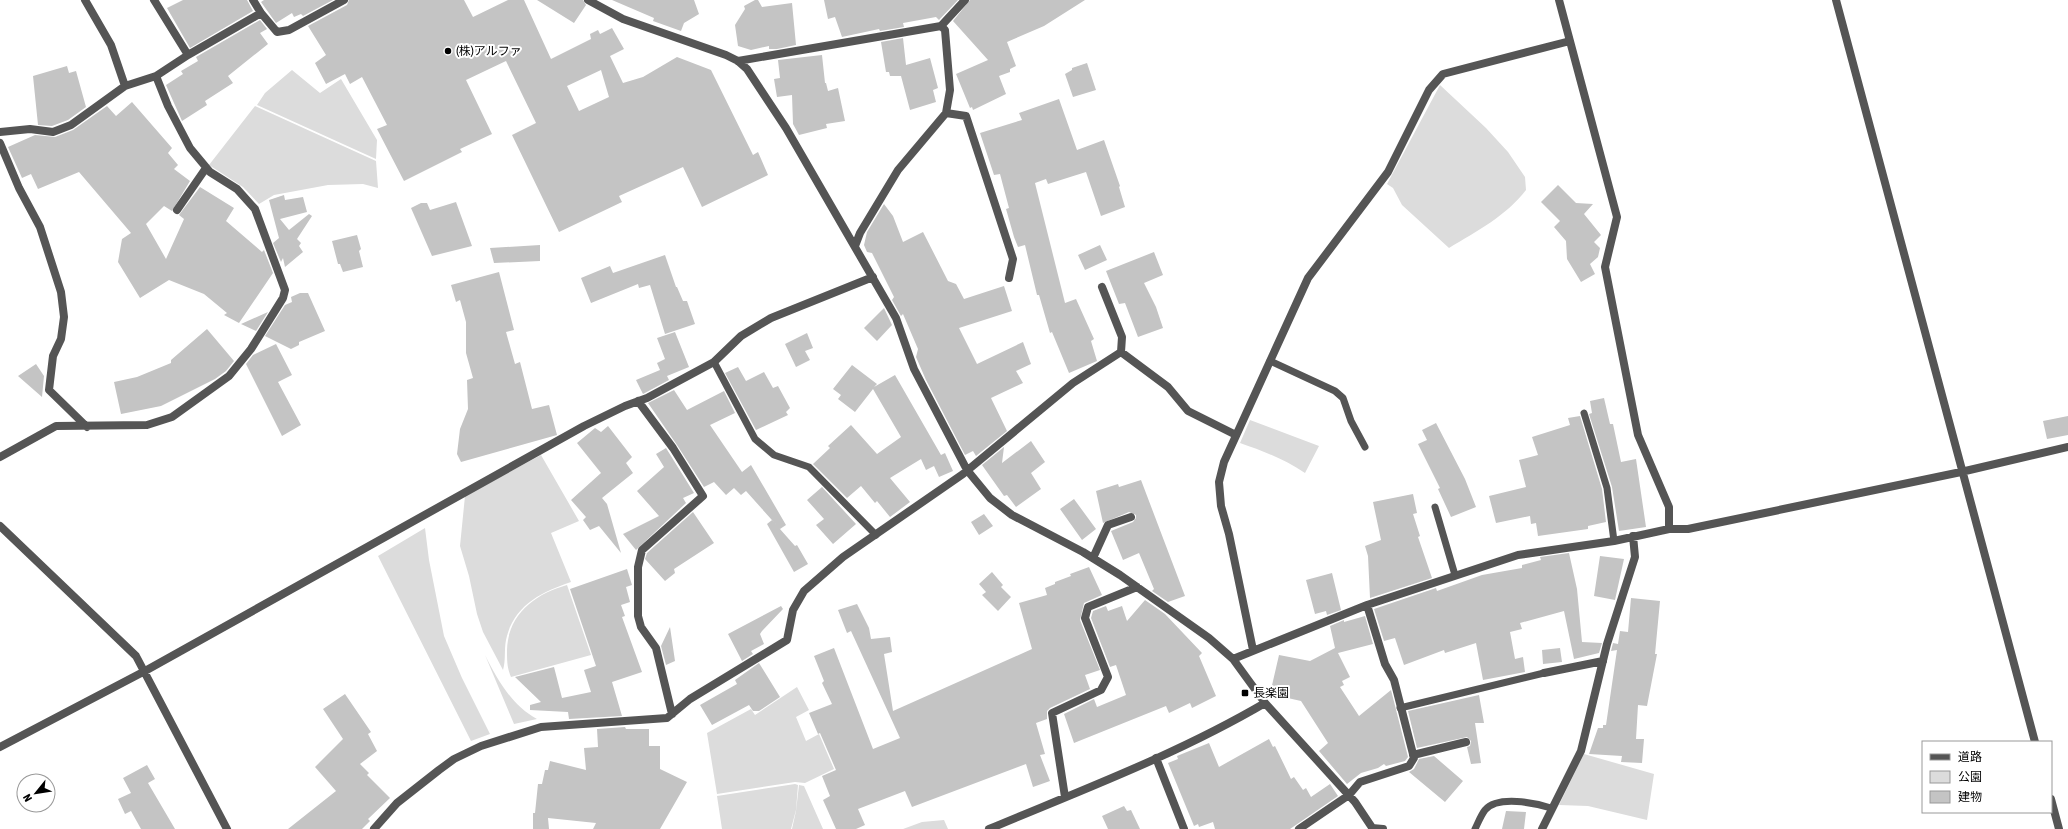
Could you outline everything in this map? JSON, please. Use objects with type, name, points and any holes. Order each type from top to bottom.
[{"type":"street","points":[[85,0],[111,45],[126,86]]},
{"type":"street","points":[[154,0],[188,55]]},
{"type":"street","points":[[253,0],[261,13],[277,32],[289,30],[344,0]]},
{"type":"street","points":[[588,0],[623,19],[738,61],[747,69],[786,128],[873,277],[896,318],[914,370],[967,470],[990,498],[1012,515],[1093,558],[1209,638],[1233,659],[1266,703],[1349,795],[1373,828],[1383,829]]},
{"type":"street","points":[[738,61],[941,26],[965,0]]},
{"type":"street","points":[[1558,0],[1617,217],[1605,267],[1637,427],[1669,507],[1669,529]]},
{"type":"street","points":[[1836,0],[1961,472],[2035,741]]},
{"type":"street","points":[[0,132],[30,129],[53,132],[71,125],[126,86],[156,76],[188,55],[261,13]]},
{"type":"street","points":[[855,246],[860,233],[898,170],[946,113],[950,90],[945,30],[941,26]]},
{"type":"street","points":[[1253,650],[1229,534],[1221,506],[1219,482],[1224,462],[1308,278],[1388,172],[1429,90],[1443,74],[1570,41]]},
{"type":"street","points":[[0,457],[56,426],[87,427],[147,425],[172,417],[229,376],[251,349],[283,298],[285,290],[255,209],[237,189],[210,172],[190,148],[168,106],[156,76]]},
{"type":"street","points":[[946,113],[966,116],[1014,259],[1009,278]]},
{"type":"street","points":[[0,144],[19,188],[40,227],[62,292],[64,317],[61,339],[54,356],[49,390],[87,427]]},
{"type":"street","points":[[177,210],[206,168]]},
{"type":"street","points":[[0,748],[145,671],[456,496],[584,426],[638,401],[714,362],[741,336],[771,318],[873,277]]},
{"type":"street","points":[[1102,287],[1122,337],[1121,352]]},
{"type":"street","points":[[1121,352],[1168,387],[1188,411],[1236,435]]},
{"type":"street","points":[[374,829],[397,803],[439,770],[454,759],[481,746],[541,727],[667,718],[690,699],[725,676],[787,640],[793,610],[804,591],[843,558],[967,470],[1073,383],[1121,352]]},
{"type":"street","points":[[638,401],[673,448],[703,496],[642,550],[638,567],[638,616],[641,627],[656,648],[672,714]]},
{"type":"street","points":[[1233,659],[1367,605],[1455,575],[1518,556],[1669,529],[1688,528],[1961,472],[2068,448]]},
{"type":"street","points":[[1093,558],[1108,525],[1131,517]]},
{"type":"street","points":[[0,526],[136,656],[227,829]]},
{"type":"street","points":[[1542,829],[1551,808],[1581,750],[1603,661],[1635,557],[1633,536]]},
{"type":"street","points":[[1065,797],[1052,713],[1101,690],[1108,677],[1085,618],[1088,607],[1137,587]]},
{"type":"street","points":[[1299,829],[1349,795],[1360,782],[1409,766],[1414,758],[1394,680],[1385,664],[1367,605]]},
{"type":"street","points":[[1544,673],[1603,661]]},
{"type":"street","points":[[989,829],[1156,758],[1227,725],[1266,703]]},
{"type":"street","points":[[1413,755],[1466,742]]},
{"type":"street","points":[[1156,758],[1184,829]]},
{"type":"street","points":[[2052,803],[2059,829]]},
{"type":"lane","points":[[1270,361],[1335,391],[1343,398],[1351,421],[1365,448]]},
{"type":"lane","points":[[714,362],[755,439],[774,454],[809,467],[876,535]]},
{"type":"lane","points":[[1584,413],[1607,488],[1614,540]]},
{"type":"lane","points":[[1435,507],[1455,575]]},
{"type":"lane","points":[[1400,708],[1544,673]]},
{"type":"lane","points":[[1475,829],[1486,808],[1495,804],[1508,802],[1532,802],[1551,808]]},
{"type":"green space","points":[[292,70],[320,93],[341,79],[377,140],[376,159],[257,105],[265,93]]},
{"type":"green space","points":[[1440,85],[1486,128],[1508,152],[1525,177],[1526,190],[1500,215],[1449,248],[1402,205],[1393,188],[1387,184]]},
{"type":"green space","points":[[255,106],[376,161],[378,188],[363,184],[328,185],[274,195],[259,204],[243,187],[209,165]]},
{"type":"green space","points":[[1250,420],[1319,446],[1305,473],[1273,456],[1240,443]]},
{"type":"green space","points":[[541,455],[579,521],[551,533],[571,582],[549,590],[539,596],[522,609],[515,618],[506,640],[503,670],[483,632],[460,546],[465,496]]},
{"type":"green space","points":[[425,528],[429,560],[444,636],[462,678],[490,734],[471,741],[378,556]]},
{"type":"green space","points":[[567,585],[591,655],[511,677],[507,661],[507,650],[512,626],[518,616],[525,607],[534,600],[555,589]]},
{"type":"green space","points":[[485,655],[506,691],[520,707],[537,719],[514,724]]},
{"type":"green space","points":[[797,687],[809,710],[796,717],[806,741],[819,734],[834,769],[805,783],[795,782],[717,794],[707,733],[751,709],[755,715]]},
{"type":"green space","points":[[1584,754],[1654,774],[1647,820],[1588,806],[1559,805]]},
{"type":"green space","points":[[795,784],[798,785],[796,810],[791,829],[722,829],[717,796]]},
{"type":"green space","points":[[799,785],[804,786],[823,829],[792,829]]},
{"type":"green space","points":[[944,820],[948,829],[903,829],[922,822]]},
{"type":"building","points":[[183,0],[247,0],[253,11],[190,48],[167,8]]},
{"type":"building","points":[[264,0],[333,0],[303,16],[301,14],[294,17],[292,13],[276,23],[261,2]]},
{"type":"building","points":[[349,0],[464,0],[473,17],[508,0],[524,0],[551,59],[591,39],[590,34],[598,30],[600,34],[612,28],[624,49],[610,56],[623,83],[643,77],[677,57],[711,70],[753,155],[758,152],[768,175],[702,207],[683,167],[619,196],[622,202],[559,232],[512,135],[536,123],[506,61],[466,80],[492,134],[460,149],[462,152],[404,181],[377,129],[387,125],[362,77],[350,84],[345,74],[326,84],[315,63],[326,55],[308,26],[347,5]],"holes":[[[601,70],[609,97],[579,111],[567,86]]]},
{"type":"building","points":[[537,0],[583,0],[586,5],[574,23]]},
{"type":"building","points":[[612,0],[694,0],[699,14],[684,23],[681,31],[653,21],[654,18]]},
{"type":"building","points":[[758,0],[762,7],[792,3],[796,45],[777,49],[769,49],[769,46],[751,50],[738,46],[735,25],[745,9],[744,6]]},
{"type":"building","points":[[824,0],[958,0],[939,20],[936,17],[903,23],[904,27],[880,31],[879,29],[842,37],[835,17],[828,19]]},
{"type":"building","points":[[970,0],[1085,0],[1044,26],[1007,42],[1016,66],[1010,69],[1010,72],[999,76],[1006,94],[973,110],[972,107],[970,108],[956,74],[988,60],[953,21]]},
{"type":"building","points":[[260,20],[267,29],[260,33],[268,44],[228,76],[233,83],[205,101],[207,105],[182,121],[166,85],[183,74],[181,71],[198,61],[196,57]]},
{"type":"building","points":[[903,38],[906,65],[930,58],[938,88],[933,90],[936,102],[910,110],[901,76],[890,76],[889,72],[886,72],[881,42]]},
{"type":"building","points":[[822,55],[825,83],[828,91],[838,88],[845,121],[826,124],[827,128],[799,135],[793,124],[792,95],[777,97],[774,79],[780,78],[778,60]]},
{"type":"building","points":[[1087,63],[1096,90],[1073,97],[1065,74],[1072,70],[1072,68]]},
{"type":"building","points":[[67,66],[69,73],[76,71],[86,107],[68,120],[52,126],[38,125],[33,76]]},
{"type":"building","points":[[1059,99],[1077,150],[1104,140],[1120,186],[1119,187],[1125,207],[1101,216],[1086,172],[1048,184],[1046,179],[1035,183],[1065,303],[1076,299],[1094,339],[1091,341],[1097,361],[1069,373],[1052,332],[1050,333],[1039,295],[1037,295],[1025,245],[1018,247],[1014,237],[1006,209],[1009,208],[1000,174],[994,175],[980,133],[1022,120],[1019,113]]},
{"type":"building","points":[[132,102],[172,148],[168,153],[178,165],[174,169],[190,181],[172,211],[164,206],[146,224],[166,259],[184,219],[179,215],[200,187],[234,208],[226,221],[262,252],[264,250],[273,273],[239,323],[224,315],[227,313],[204,294],[169,280],[140,298],[118,262],[122,239],[131,233],[79,172],[38,189],[31,174],[22,178],[8,147],[35,135],[55,137],[73,130],[107,106],[116,116]]},
{"type":"building","points":[[1558,185],[1576,203],[1593,204],[1584,214],[1601,235],[1594,242],[1600,248],[1598,257],[1590,264],[1595,274],[1581,282],[1567,259],[1566,241],[1554,227],[1560,221],[1541,202]]},
{"type":"building","points":[[284,195],[285,200],[303,197],[307,212],[280,219],[289,230],[309,214],[312,216],[297,239],[301,243],[299,246],[303,252],[285,267],[283,258],[281,262],[273,243],[279,238],[269,200]]},
{"type":"building","points":[[456,202],[472,246],[432,256],[411,208],[421,203],[427,203],[430,210]]},
{"type":"building","points":[[884,204],[893,216],[903,242],[923,232],[948,281],[956,284],[964,299],[1004,286],[1012,311],[959,328],[977,364],[1023,342],[1031,364],[1016,371],[1023,383],[991,398],[1007,431],[976,456],[973,451],[965,455],[926,380],[916,357],[918,349],[903,314],[901,316],[892,300],[894,297],[872,253],[867,252],[864,245],[867,232]]},
{"type":"building","points":[[357,235],[361,249],[359,251],[363,267],[343,272],[340,264],[338,264],[332,241]]},
{"type":"building","points":[[540,245],[540,261],[494,263],[490,248]]},
{"type":"building","points":[[1100,245],[1107,260],[1085,270],[1078,255]]},
{"type":"building","points":[[1154,252],[1163,275],[1144,283],[1156,307],[1163,328],[1138,337],[1125,303],[1119,304],[1106,271]]},
{"type":"building","points":[[665,255],[676,287],[683,301],[687,301],[695,324],[665,334],[650,285],[639,288],[638,284],[591,303],[581,278],[610,266],[613,273]]},
{"type":"building","points":[[499,272],[514,330],[506,332],[515,364],[520,362],[532,409],[549,405],[557,435],[461,462],[457,454],[460,429],[468,409],[467,380],[473,378],[466,353],[466,322],[460,300],[456,302],[451,285]]},
{"type":"building","points":[[300,293],[308,293],[325,331],[299,342],[299,345],[291,349],[265,336],[285,305],[292,302],[291,297]]},
{"type":"building","points":[[884,308],[892,325],[877,341],[864,328]]},
{"type":"building","points":[[268,312],[256,331],[241,324]]},
{"type":"building","points":[[207,329],[234,361],[226,371],[215,379],[161,406],[121,414],[114,382],[137,377],[171,363],[171,360]]},
{"type":"building","points":[[675,332],[689,367],[667,376],[669,380],[643,394],[636,380],[660,370],[657,363],[665,359],[657,338]]},
{"type":"building","points":[[807,333],[813,348],[805,351],[810,360],[796,367],[785,344]]},
{"type":"building","points":[[276,344],[292,375],[278,382],[301,425],[282,436],[246,364],[253,355]]},
{"type":"building","points":[[36,364],[44,376],[42,397],[18,376]]},
{"type":"building","points":[[852,365],[877,384],[874,387],[895,375],[941,455],[945,453],[953,471],[939,477],[934,466],[926,470],[921,459],[890,478],[910,502],[890,517],[877,501],[875,503],[861,486],[847,498],[813,464],[830,448],[828,446],[851,425],[877,454],[901,437],[873,389],[855,412],[838,399],[841,395],[833,389]]},
{"type":"building","points":[[738,367],[746,381],[764,372],[773,388],[778,386],[790,408],[786,412],[788,415],[756,430],[725,373]]},
{"type":"building","points":[[674,390],[687,410],[724,391],[735,413],[710,425],[742,472],[751,465],[786,525],[780,529],[746,491],[741,495],[734,488],[726,495],[714,482],[704,487],[648,403]]},
{"type":"building","points":[[1604,398],[1610,424],[1613,424],[1621,462],[1636,459],[1646,527],[1619,531],[1612,487],[1589,414],[1592,413],[1590,401]]},
{"type":"building","points":[[1580,416],[1602,489],[1606,522],[1588,526],[1588,529],[1538,536],[1536,523],[1531,524],[1530,516],[1496,523],[1489,496],[1526,487],[1519,460],[1538,455],[1532,437],[1570,425],[1568,418]]},
{"type":"building","points":[[2068,416],[2068,435],[2047,439],[2043,421]]},
{"type":"building","points":[[1436,423],[1465,479],[1476,507],[1451,517],[1438,489],[1440,488],[1418,444],[1427,440],[1422,430]]},
{"type":"building","points":[[608,426],[632,457],[626,463],[633,473],[602,498],[607,504],[621,553],[599,526],[590,530],[583,520],[586,517],[571,500],[601,473],[577,443],[595,428],[601,432]]},
{"type":"building","points":[[1031,441],[1045,462],[1031,473],[1041,489],[1016,507],[1007,495],[1004,496],[982,465],[1004,447],[1002,463]]},
{"type":"building","points":[[666,448],[694,493],[683,498],[686,503],[636,550],[623,534],[659,516],[637,491],[664,467],[656,454]]},
{"type":"building","points":[[1141,480],[1185,596],[1168,602],[1152,591],[1154,589],[1139,553],[1123,560],[1111,531],[1133,522],[1136,515],[1129,512],[1103,523],[1096,491],[1118,484],[1119,487]]},
{"type":"building","points":[[822,487],[856,524],[833,544],[816,525],[824,519],[807,500]]},
{"type":"building","points":[[1413,494],[1417,513],[1413,514],[1420,536],[1418,537],[1432,578],[1370,598],[1368,556],[1365,546],[1381,540],[1373,502]]},
{"type":"building","points":[[1074,499],[1096,529],[1082,540],[1060,509]]},
{"type":"building","points":[[693,512],[714,543],[674,569],[675,573],[665,581],[645,559],[647,553]]},
{"type":"building","points":[[984,514],[993,526],[979,535],[971,522]]},
{"type":"building","points":[[772,520],[795,546],[797,545],[808,564],[794,572],[767,524]]},
{"type":"building","points":[[1569,553],[1577,589],[1582,642],[1602,643],[1599,653],[1574,659],[1564,611],[1520,623],[1522,629],[1510,632],[1515,659],[1523,657],[1525,672],[1483,680],[1476,643],[1445,653],[1444,650],[1404,665],[1395,638],[1384,641],[1374,609],[1436,588],[1437,591],[1482,575],[1522,568],[1522,565],[1541,560],[1540,557]]},
{"type":"building","points":[[1600,556],[1624,559],[1615,600],[1594,596]]},
{"type":"building","points":[[1089,567],[1102,595],[1084,603],[1080,620],[1100,670],[1085,675],[1090,689],[1050,708],[1047,711],[1047,719],[1036,723],[1045,754],[1040,755],[1050,781],[1033,787],[1026,764],[912,807],[905,791],[858,809],[865,825],[856,829],[836,829],[823,800],[830,796],[822,776],[836,770],[820,733],[818,734],[809,713],[832,704],[822,683],[824,681],[814,656],[834,648],[873,749],[900,738],[851,631],[847,633],[838,610],[857,604],[869,628],[871,639],[890,637],[892,652],[884,654],[893,711],[1032,649],[1019,603],[1047,595],[1045,588],[1055,584],[1055,582],[1071,576],[1070,574]]},
{"type":"building","points":[[627,569],[632,585],[626,587],[630,602],[621,605],[625,616],[622,617],[642,672],[612,682],[622,716],[569,719],[568,712],[530,710],[530,705],[541,702],[515,677],[554,667],[562,698],[591,692],[584,670],[596,666],[570,589]]},
{"type":"building","points":[[992,572],[1003,585],[1001,587],[1011,597],[998,611],[982,595],[986,592],[979,584]]},
{"type":"building","points":[[1332,573],[1341,610],[1327,615],[1326,611],[1315,614],[1306,580]]},
{"type":"building","points":[[1631,598],[1660,601],[1655,654],[1657,654],[1647,706],[1638,705],[1636,739],[1644,739],[1642,763],[1621,762],[1622,756],[1589,754],[1598,728],[1603,728],[1603,725],[1606,725],[1617,650],[1611,651],[1613,643],[1618,644],[1620,631],[1628,632]]},
{"type":"building","points":[[1145,600],[1165,614],[1202,653],[1199,656],[1216,696],[1192,708],[1190,703],[1169,713],[1166,706],[1074,743],[1064,714],[1094,699],[1097,707],[1126,695],[1116,665],[1110,667],[1091,618],[1093,611],[1106,606],[1108,611],[1122,606],[1127,621]]},
{"type":"building","points":[[781,606],[783,609],[760,634],[764,644],[751,651],[753,654],[742,661],[728,634]]},
{"type":"building","points":[[1365,616],[1373,644],[1338,653],[1350,677],[1342,681],[1344,685],[1340,687],[1359,716],[1391,690],[1408,757],[1405,761],[1386,766],[1384,764],[1378,768],[1361,773],[1347,784],[1319,751],[1328,743],[1301,701],[1270,694],[1279,655],[1310,661],[1335,648],[1330,626],[1344,620],[1344,622]]},
{"type":"building","points":[[670,627],[675,661],[666,665],[661,646]]},
{"type":"building","points":[[1560,648],[1562,662],[1543,664],[1542,650]]},
{"type":"building","points":[[759,663],[780,697],[759,711],[753,711],[749,705],[712,725],[700,705],[737,684],[735,680]]},
{"type":"building","points":[[345,694],[371,732],[368,734],[377,751],[360,764],[369,773],[367,775],[390,798],[368,819],[370,821],[362,829],[288,829],[336,791],[315,767],[343,739],[323,709]]},
{"type":"building","points":[[1479,695],[1484,723],[1475,723],[1481,763],[1471,764],[1467,747],[1470,746],[1471,741],[1467,737],[1417,748],[1408,711]]},
{"type":"building","points":[[625,727],[626,729],[649,729],[649,746],[660,746],[660,769],[687,782],[660,829],[593,829],[596,823],[548,818],[549,829],[533,829],[533,813],[535,813],[538,784],[542,784],[545,770],[548,770],[550,761],[586,770],[584,748],[598,747],[597,729]]},
{"type":"building","points":[[1269,739],[1273,747],[1275,746],[1291,779],[1294,777],[1303,790],[1306,788],[1311,797],[1330,784],[1338,796],[1290,829],[1215,829],[1213,822],[1199,827],[1198,824],[1194,826],[1168,763],[1178,759],[1177,756],[1209,743],[1219,767]]},
{"type":"building","points":[[1434,756],[1463,781],[1445,802],[1409,772],[1414,769],[1419,759]]},
{"type":"building","points":[[147,765],[155,779],[148,783],[175,829],[141,829],[131,811],[125,814],[118,799],[131,793],[123,778]]},
{"type":"building","points":[[1124,806],[1127,811],[1131,810],[1140,829],[1108,829],[1102,816]]},
{"type":"building","points":[[1506,811],[1526,812],[1524,829],[1502,829]]},
{"type":"place","name":"(株)アルファ","points":[[448,51]]},
{"type":"place","name":"長楽園","points":[[1245,693]]}]
